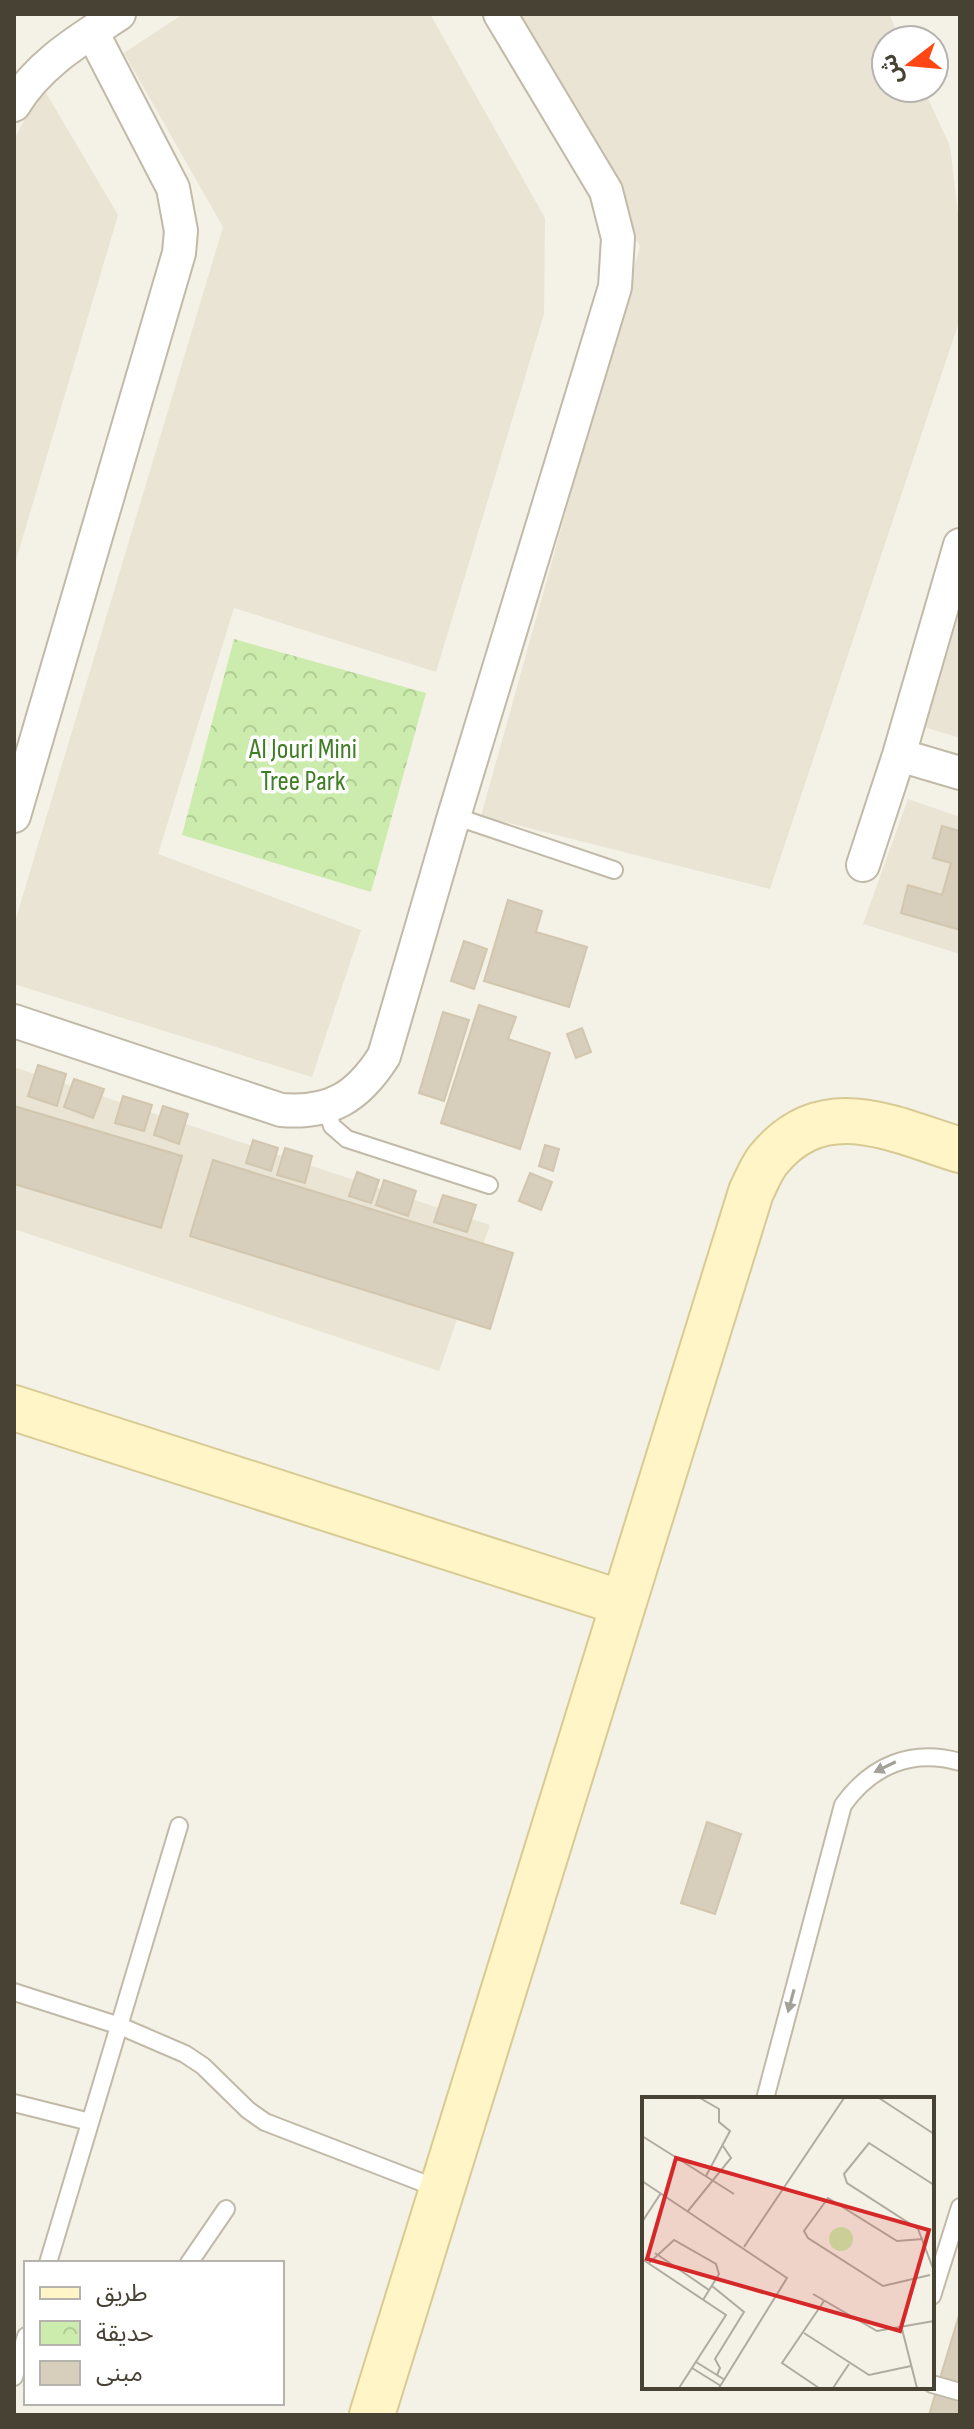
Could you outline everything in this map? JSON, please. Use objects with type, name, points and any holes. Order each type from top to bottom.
[{"type":"street","points":[[14,105],[39,72],[119,14]]},
{"type":"street","points":[[14,1021],[259,1105],[303,1112],[326,1107],[350,1096],[370,1078],[384,1056],[615,287],[618,263],[618,238],[606,191],[500,14]]},
{"type":"street","points":[[14,816],[179,253],[181,231],[173,188],[92,32]]},
{"type":"street","points":[[863,865],[899,755],[960,545]]},
{"type":"street","points":[[899,755],[960,773]]},
{"type":"street","points":[[372,2415],[751,1192],[766,1162],[790,1137],[820,1123],[854,1119],[960,1150]]},
{"type":"street","points":[[14,1408],[622,1603]]},
{"type":"lane","points":[[454,816],[614,870]]},
{"type":"lane","points":[[326,1107],[332,1126],[347,1139],[489,1185]]},
{"type":"lane","points":[[766,2097],[843,1805],[855,1788],[889,1764],[930,1756],[960,1762]]},
{"type":"lane","points":[[52,2261],[90,2122],[179,1826]]},
{"type":"lane","points":[[14,1992],[120,2026],[185,2054],[203,2066],[248,2110],[265,2122],[441,2190]]},
{"type":"lane","points":[[14,2103],[90,2122]]},
{"type":"lane","points":[[934,2290],[960,2207]]},
{"type":"lane","points":[[190,2261],[226,2209]]},
{"type":"lane","points":[[14,2377],[24,2347]]},
{"type":"lane","points":[[934,2385],[960,2392]]},
{"type":"shaded area","points":[[183,14],[430,14],[545,218],[544,314],[436,672],[234,608],[158,854],[361,930],[312,1077],[14,984],[14,925],[223,227],[124,53]]},
{"type":"shaded area","points":[[512,14],[889,14],[894,24],[870,24],[870,104],[930,104],[950,146],[960,230],[960,319],[770,889],[481,816],[640,246]]},
{"type":"shaded area","points":[[42,86],[118,215],[14,567],[14,140]]},
{"type":"shaded area","points":[[960,576],[960,738],[908,722]]},
{"type":"shaded area","points":[[908,799],[960,817],[960,954],[863,924]]},
{"type":"shaded area","points":[[14,1067],[490,1225],[439,1371],[14,1229]]},
{"type":"green space","name":"Al Jouri Mini Tree Park","points":[[234,639],[426,693],[371,892],[182,835]]},
{"type":"building","points":[[942,826],[960,831],[960,930],[901,913],[908,885],[942,895],[951,863],[933,858]]},
{"type":"building","points":[[508,900],[542,911],[536,932],[587,947],[569,1007],[484,981]]},
{"type":"building","points":[[464,941],[487,949],[474,989],[451,981]]},
{"type":"building","points":[[479,1005],[516,1017],[508,1039],[550,1053],[520,1149],[441,1123]]},
{"type":"building","points":[[443,1012],[469,1020],[444,1101],[419,1093]]},
{"type":"building","points":[[582,1028],[591,1052],[576,1058],[567,1034]]},
{"type":"building","points":[[38,1065],[66,1074],[57,1106],[28,1096]]},
{"type":"building","points":[[74,1079],[104,1089],[93,1118],[64,1107]]},
{"type":"building","points":[[123,1096],[152,1105],[144,1131],[115,1123]]},
{"type":"building","points":[[14,1106],[182,1156],[161,1228],[14,1184]]},
{"type":"building","points":[[163,1106],[188,1114],[179,1144],[154,1135]]},
{"type":"building","points":[[253,1140],[278,1148],[271,1171],[246,1163]]},
{"type":"building","points":[[545,1145],[559,1149],[553,1171],[539,1166]]},
{"type":"building","points":[[285,1148],[312,1156],[305,1183],[277,1175]]},
{"type":"building","points":[[213,1160],[513,1253],[490,1329],[190,1236]]},
{"type":"building","points":[[357,1172],[379,1180],[371,1203],[349,1196]]},
{"type":"building","points":[[530,1173],[552,1182],[541,1210],[519,1201]]},
{"type":"building","points":[[384,1180],[416,1191],[408,1216],[376,1205]]},
{"type":"building","points":[[443,1195],[476,1205],[467,1232],[434,1222]]},
{"type":"building","points":[[707,1822],[741,1834],[715,1914],[681,1903]]},
{"type":"building","points":[[960,2312],[960,2415],[929,2415]]}]
